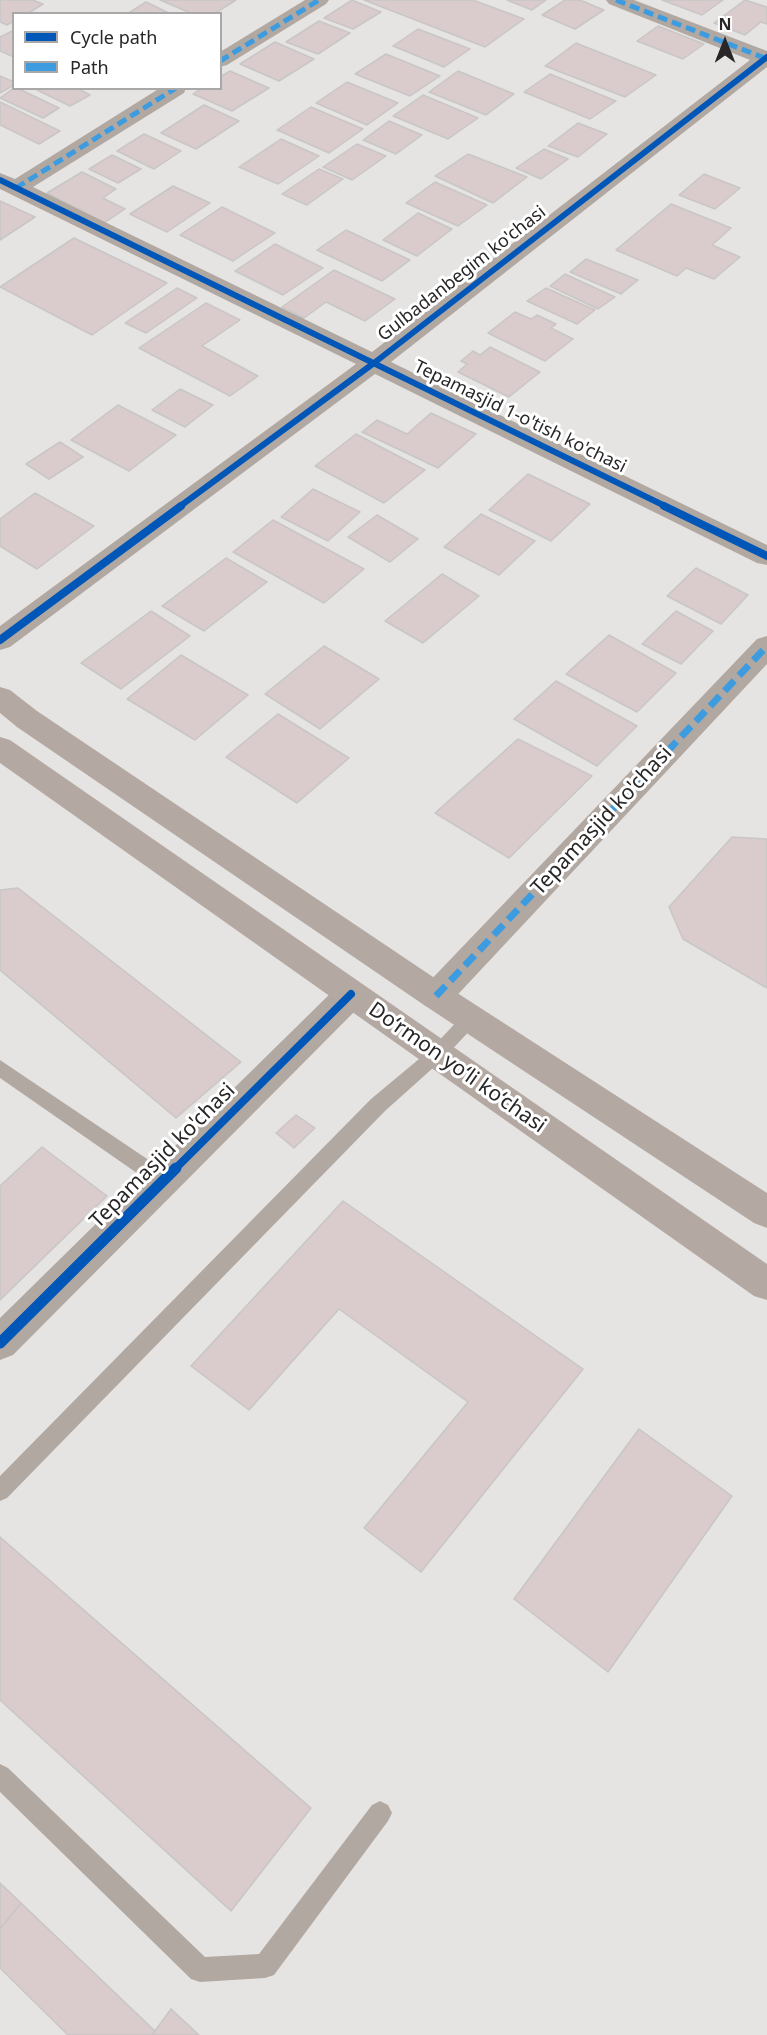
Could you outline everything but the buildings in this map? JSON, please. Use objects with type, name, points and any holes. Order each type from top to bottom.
[{"type":"main road","points":[[0,697],[27,719],[436,996],[767,1212]]},
{"type":"main road","name":"Do‘rmon yo‘li ko‘chasi","points":[[0,748],[767,1284]]},
{"type":"street","points":[[222,60],[318,0]]},
{"type":"street","points":[[616,0],[766,58]]},
{"type":"street","name":"Gulbadanbegim ko'chasi","points":[[0,640],[374,363],[766,58]]},
{"type":"street","points":[[8,184],[172,90]]},
{"type":"street","name":"Tepamasjid 1-o'tish ko'chasi","points":[[8,184],[767,556]]},
{"type":"street","name":"Tepamasjid ko'chasi","points":[[436,996],[767,646]]},
{"type":"street","name":"Tepamasjid ko'chasi","points":[[0,1344],[351,994]]},
{"type":"lane","points":[[0,1491],[378,1105],[436,1054],[471,1018]]},
{"type":"lane","points":[[0,1068],[164,1180]]},
{"type":"lane","points":[[0,1776],[200,1970],[265,1966],[381,1813]]},
{"type":"marked path","points":[[222,60],[319,0]]},
{"type":"marked path","points":[[616,0],[767,59]]},
{"type":"marked path","points":[[16,188],[173,90]]},
{"type":"marked path","points":[[436,996],[767,646]]},
{"type":"cycle path","points":[[0,640],[374,363],[767,57]]},
{"type":"cycle path","points":[[0,180],[767,556]]},
{"type":"cycle path","points":[[0,1343],[351,994]]}]
